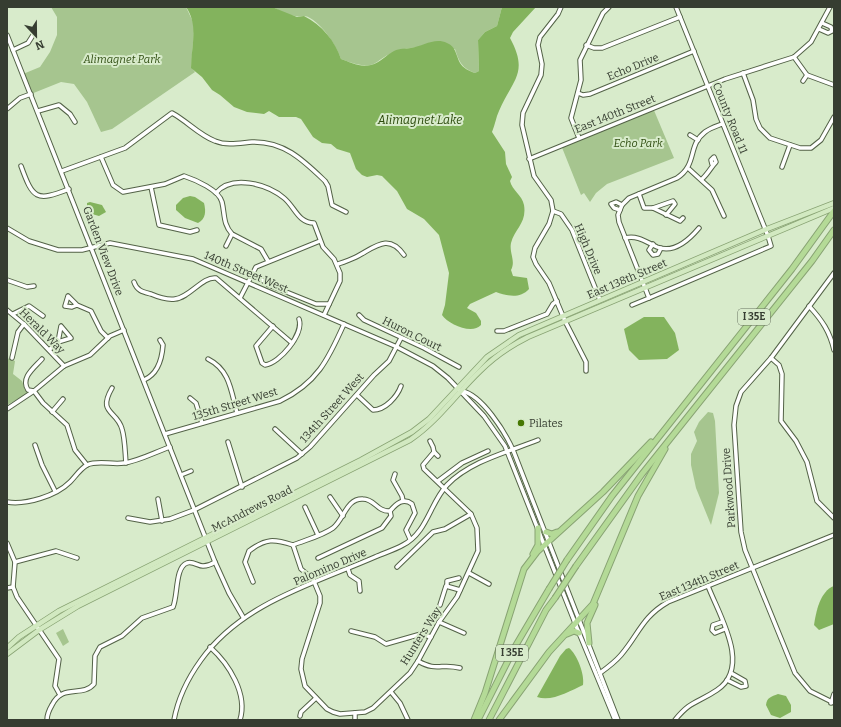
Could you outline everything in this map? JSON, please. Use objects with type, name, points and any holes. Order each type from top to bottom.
[{"type":"highway","name":"I 35E","points":[[478,720],[516,645],[567,560],[612,496],[792,269],[834,210]]},
{"type":"highway","name":"I 35E","points":[[489,720],[546,610],[611,514],[812,261],[834,230]]},
{"type":"highway","points":[[499,720],[554,646],[580,619],[596,598],[638,496],[662,454],[691,412]]},
{"type":"highway","points":[[524,569],[537,552],[603,492],[671,420]]},
{"type":"highway","points":[[546,532],[555,533],[569,523]]},
{"type":"highway","points":[[474,720],[485,693],[524,569],[538,545],[538,528]]},
{"type":"highway","points":[[589,643],[587,623],[597,602],[596,598]]},
{"type":"highway","points":[[554,646],[570,631],[579,634]]},
{"type":"main road","name":"East 138th Street","points":[[564,318],[600,300],[642,282],[765,230],[834,203]]},
{"type":"main road","name":"East 138th Street","points":[[460,389],[482,361],[502,345],[519,335],[644,288],[816,216],[834,210]]},
{"type":"main road","name":"McAndrews Road","points":[[38,627],[59,611],[401,439],[429,419],[460,389]]},
{"type":"main road","name":"McAndrews Road","points":[[38,627],[410,440],[435,421],[460,389]]},
{"type":"main road","points":[[7,648],[38,627]]},
{"type":"main road","points":[[7,654],[38,627]]},
{"type":"street","points":[[561,7],[558,14],[540,37],[538,45],[542,64],[541,75],[522,119],[529,159],[534,176],[551,200],[553,211],[549,224],[535,248],[533,257],[536,264],[549,282],[564,318],[586,362],[586,371]]},
{"type":"street","points":[[579,138],[571,118],[581,80],[580,60],[586,45],[603,13],[609,7]]},
{"type":"street","name":"County Road 11","points":[[676,7],[768,236]]},
{"type":"street","points":[[830,7],[809,45],[794,57],[807,75],[834,85]]},
{"type":"street","points":[[586,45],[594,48],[602,48],[680,17]]},
{"type":"street","points":[[819,29],[828,33],[832,31],[831,27],[822,23]]},
{"type":"street","points":[[13,50],[28,43],[35,32]]},
{"type":"street","name":"Garden View Drive","points":[[7,35],[92,247],[194,510],[229,593],[243,617]]},
{"type":"street","name":"Echo Drive","points":[[578,93],[582,95],[590,94],[694,51]]},
{"type":"street","name":"East 140th Street","points":[[529,159],[708,86],[794,57]]},
{"type":"street","points":[[743,73],[760,128],[770,138],[800,148],[811,148],[816,145],[834,117]]},
{"type":"street","points":[[803,81],[807,75]]},
{"type":"street","points":[[7,109],[13,103],[31,94]]},
{"type":"street","points":[[38,112],[59,105],[70,114],[75,122]]},
{"type":"street","points":[[62,171],[125,148],[172,113],[216,142],[230,144],[263,142],[294,153],[325,181],[328,186],[332,205],[346,212]]},
{"type":"street","points":[[649,298],[618,222],[622,205],[629,198],[677,178],[689,169],[698,140],[706,131],[722,124]]},
{"type":"street","points":[[690,135],[698,140]]},
{"type":"street","points":[[782,166],[790,145]]},
{"type":"street","points":[[101,157],[113,185],[119,191],[127,192],[151,187],[184,176],[216,193],[222,202],[224,220],[232,234],[261,249],[268,261]]},
{"type":"street","points":[[702,179],[708,174],[712,164]]},
{"type":"street","points":[[21,166],[29,188],[38,196],[50,197],[69,189]]},
{"type":"street","points":[[689,169],[702,179],[712,190],[724,216]]},
{"type":"street","points":[[216,193],[224,186],[237,183],[248,183],[263,187],[284,198],[302,219],[308,223],[314,223],[323,247],[338,264],[340,273],[340,281],[324,315]]},
{"type":"street","points":[[151,187],[159,226],[190,232],[197,230]]},
{"type":"street","points":[[639,194],[644,208],[653,208],[673,201],[675,204],[666,215]]},
{"type":"street","points":[[620,210],[612,207],[611,204],[616,202],[622,205]]},
{"type":"street","points":[[653,208],[680,221],[683,218]]},
{"type":"street","name":"High Drive","points":[[553,211],[561,214],[572,230],[600,300]]},
{"type":"street","name":"140th Street West","points":[[7,228],[29,241],[47,248],[70,250],[110,243],[193,259],[398,347],[433,366],[460,389]]},
{"type":"street","points":[[625,238],[645,239],[661,248],[674,247],[685,242],[699,228]]},
{"type":"street","points":[[226,246],[232,234]]},
{"type":"street","points":[[632,305],[769,248],[771,246],[768,236]]},
{"type":"street","points":[[240,298],[256,267],[320,241]]},
{"type":"street","points":[[338,264],[356,257],[367,249],[385,243],[396,245],[404,255]]},
{"type":"street","points":[[653,244],[649,250],[653,255],[658,254],[661,248]]},
{"type":"street","points":[[253,273],[270,285],[316,304],[329,304]]},
{"type":"street","name":"Parkwood Drive","points":[[832,703],[810,691],[794,673],[744,550],[741,532],[734,416],[741,392],[771,358],[834,273]]},
{"type":"street","points":[[134,282],[139,291],[174,300],[185,296],[209,279],[216,278],[292,343]]},
{"type":"street","points":[[7,280],[26,287],[34,286]]},
{"type":"street","points":[[498,331],[504,331],[547,314],[553,304],[557,302]]},
{"type":"street","points":[[77,305],[91,311],[101,331],[108,338]]},
{"type":"street","points":[[13,314],[29,306],[43,316]]},
{"type":"street","points":[[809,306],[821,319],[829,332],[834,350]]},
{"type":"street","name":"Herald Way","points":[[7,310],[50,349],[64,366]]},
{"type":"street","name":"Huron Court","points":[[359,315],[364,320],[424,348],[459,367]]},
{"type":"street","points":[[273,326],[256,346],[263,364],[268,365],[283,354],[297,336],[300,326],[299,319]]},
{"type":"street","points":[[12,358],[18,332],[24,324]]},
{"type":"street","name":"135th Street West","points":[[165,434],[280,400],[306,385],[326,361],[344,324]]},
{"type":"street","points":[[50,349],[58,342],[71,338],[61,326],[58,342]]},
{"type":"street","points":[[7,409],[34,391],[64,366],[90,355],[108,338],[124,330]]},
{"type":"street","name":"134th Street West","points":[[162,521],[194,510],[286,465],[302,454],[357,394],[373,374],[389,361],[398,347],[401,338]]},
{"type":"street","points":[[144,380],[154,374],[160,361],[163,345],[160,340]]},
{"type":"street","points":[[771,358],[779,365],[782,374],[781,421],[796,441],[807,462],[817,501],[834,518]]},
{"type":"street","points":[[42,359],[25,379],[25,384],[28,390],[34,391],[43,403],[67,425],[75,450],[87,465]]},
{"type":"street","points":[[208,359],[218,365],[224,372],[237,413]]},
{"type":"street","points":[[357,394],[373,410],[380,410],[398,393],[401,386]]},
{"type":"street","points":[[112,388],[106,399],[106,406],[110,414],[122,428],[126,463]]},
{"type":"street","points":[[460,389],[469,393],[493,417],[513,450],[580,619],[616,720]]},
{"type":"street","points":[[460,389],[465,398],[493,427],[508,452],[579,634],[616,720]]},
{"type":"street","points":[[190,398],[196,403],[202,423]]},
{"type":"street","points":[[52,412],[63,399]]},
{"type":"street","name":"134th Street West","points":[[274,429],[302,454]]},
{"type":"street","name":"Palomino Drive","points":[[174,720],[186,684],[210,647],[243,617],[263,606],[403,545],[425,522],[444,488],[468,468],[538,440]]},
{"type":"street","points":[[430,441],[434,452],[438,456]]},
{"type":"street","points":[[228,442],[242,487]]},
{"type":"street","points":[[35,445],[42,465],[55,491]]},
{"type":"street","points":[[7,502],[26,502],[55,491],[68,484],[87,465],[96,463],[115,465],[126,463],[170,447]]},
{"type":"street","points":[[438,481],[462,463],[488,450]]},
{"type":"street","name":"Hunters Way","points":[[315,583],[320,603],[302,659],[301,669],[306,686],[316,698],[333,712],[365,712],[373,708],[391,692],[418,661],[439,622],[460,590],[478,552],[479,540],[477,528],[471,514],[424,469],[423,465],[434,452]]},
{"type":"street","points":[[181,476],[191,471]]},
{"type":"street","points":[[395,474],[393,480],[402,496],[402,501]]},
{"type":"street","points":[[330,497],[343,516]]},
{"type":"street","points":[[252,582],[245,562],[249,551],[271,540],[278,540],[293,545],[333,528],[343,516],[349,505],[355,500],[362,498],[372,502],[381,510],[390,511]]},
{"type":"street","points":[[128,518],[150,522],[162,521],[158,499]]},
{"type":"street","points":[[318,558],[382,528],[391,516],[390,511],[402,501],[409,502],[415,508],[414,517],[406,530],[410,539]]},
{"type":"street","points":[[305,507],[318,535]]},
{"type":"street","points":[[397,566],[433,532],[445,528],[471,514]]},
{"type":"street","name":"East 134th Street","points":[[596,675],[621,655],[643,622],[657,608],[834,535]]},
{"type":"street","points":[[7,542],[15,562],[13,587],[17,597],[59,659],[55,686],[60,695]]},
{"type":"street","points":[[293,545],[301,569],[310,575],[315,583]]},
{"type":"street","points":[[15,562],[56,551],[77,558]]},
{"type":"street","points":[[47,720],[54,701],[60,695],[69,690],[85,690],[91,688],[96,680],[95,656],[100,647],[122,636],[142,618],[173,607],[176,601],[179,572],[183,565],[191,562],[204,566],[216,562]]},
{"type":"street","points":[[348,569],[350,576],[359,581],[360,591]]},
{"type":"street","points":[[469,573],[489,584]]},
{"type":"street","points":[[440,605],[444,589],[448,586],[447,581],[458,578]]},
{"type":"street","points":[[448,586],[460,590]]},
{"type":"street","points":[[675,720],[685,708],[717,690],[728,680],[731,673],[734,654],[708,586]]},
{"type":"street","points":[[7,588],[13,587]]},
{"type":"street","points":[[439,622],[464,633]]},
{"type":"street","points":[[722,622],[713,625],[712,630],[715,632],[725,629]]},
{"type":"street","points":[[351,631],[375,637],[386,644],[398,640],[407,640],[421,634],[431,637]]},
{"type":"street","points":[[210,647],[225,662],[240,693],[242,708],[240,720]]},
{"type":"street","points":[[418,661],[432,668],[447,665],[460,668]]},
{"type":"street","points":[[728,680],[741,687],[746,686],[745,681],[731,673]]},
{"type":"street","points":[[391,692],[400,703],[408,720]]},
{"type":"street","points":[[832,703],[834,694]]},
{"type":"street","points":[[300,716],[301,712],[316,698]]},
{"type":"street","points":[[355,713],[355,720]]},
{"type":"green space","name":"Alimagnet Park","points":[[51,7],[186,7],[193,22],[194,30],[191,67],[195,72],[112,129],[101,132],[87,102],[74,84],[61,82],[31,94],[23,74],[40,67],[50,52],[57,35],[57,17]]},
{"type":"green space","points":[[272,7],[502,7],[497,26],[485,32],[478,40],[479,71],[475,73],[467,69],[462,64],[455,49],[422,47],[403,49],[393,52],[370,65],[363,65],[341,59],[336,47],[316,22],[305,16],[289,15]]},
{"type":"green space","name":"Echo Park","points":[[653,108],[674,158],[607,184],[596,193],[590,202],[584,193],[581,195],[561,145]]},
{"type":"green space","points":[[7,358],[15,361],[13,374],[22,381],[25,390],[29,393],[7,405]]},
{"type":"green space","points":[[708,412],[713,413],[715,421],[719,493],[711,525],[696,488],[691,465],[691,454],[697,441],[694,432],[699,422]]},
{"type":"green space","points":[[63,629],[69,642],[63,646],[56,633]]},
{"type":"water","name":"Alimagnet Lake","points":[[186,7],[272,7],[297,17],[304,16],[317,24],[327,34],[341,59],[363,66],[374,64],[396,50],[416,47],[434,41],[442,41],[450,44],[460,63],[468,70],[475,73],[479,71],[478,40],[485,32],[497,26],[502,7],[536,7],[513,32],[510,38],[516,50],[519,68],[514,83],[498,113],[492,132],[505,152],[506,164],[512,177],[510,181],[511,184],[523,201],[524,205],[524,216],[511,243],[513,263],[511,270],[513,276],[527,278],[529,289],[522,294],[513,296],[496,292],[470,304],[467,308],[476,313],[481,321],[481,325],[477,328],[466,329],[449,322],[442,315],[445,305],[449,273],[439,235],[424,219],[407,209],[397,191],[382,176],[377,175],[367,177],[362,175],[356,169],[350,153],[337,149],[331,144],[322,143],[313,137],[301,119],[296,117],[279,117],[269,111],[264,114],[247,112],[234,107],[212,90],[202,77],[191,68],[193,29],[190,14]]},
{"type":"water","points":[[190,196],[195,197],[204,203],[205,214],[203,219],[198,223],[185,218],[176,210],[176,205],[183,198]]},
{"type":"water","points":[[90,202],[102,205],[106,212],[99,216],[92,214],[87,207],[87,203]]},
{"type":"water","points":[[644,317],[664,317],[675,333],[679,350],[667,359],[639,360],[629,350],[624,329]]},
{"type":"water","points":[[834,586],[834,624],[819,630],[814,625],[820,602],[825,592]]},
{"type":"water","points":[[569,648],[575,655],[580,665],[583,676],[583,685],[555,697],[537,697],[560,656],[566,649]]},
{"type":"water","points":[[778,694],[786,696],[791,705],[791,712],[780,718],[771,715],[766,705],[768,699]]},
{"type":"place","name":"Pilates","points":[[521,423]]}]
